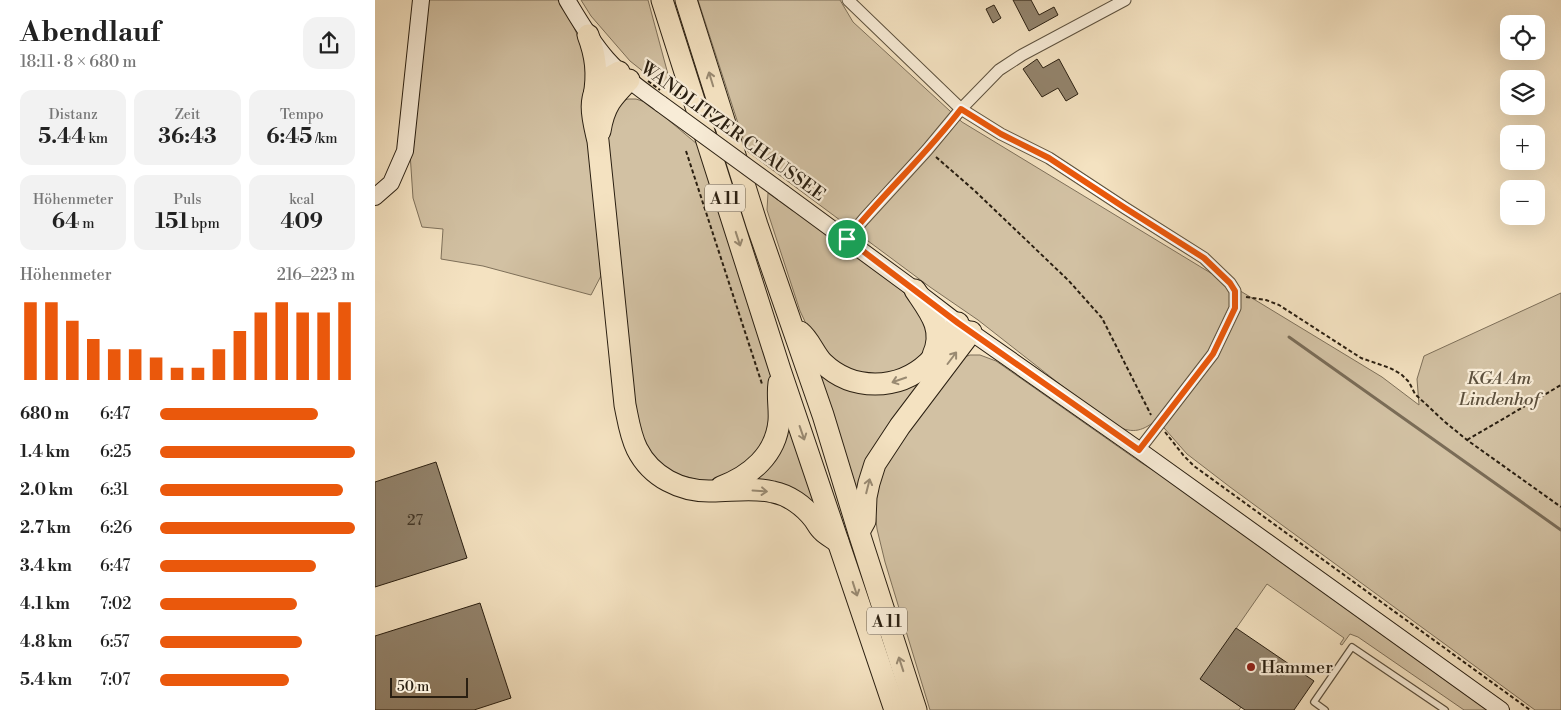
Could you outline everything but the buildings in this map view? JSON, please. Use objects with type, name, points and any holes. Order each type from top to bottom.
[{"type":"highway","name":"A 11","points":[[662,0],[780,370],[895,710]]},
{"type":"highway","name":"A 11","points":[[686,0],[757,226],[823,415],[916,710]]},
{"type":"highway","points":[[588,35],[595,57],[597,72],[593,97],[593,121],[598,141],[625,404],[629,426],[637,448],[655,472],[670,482],[687,489],[711,491],[759,490],[787,497],[802,506],[813,517],[823,532],[840,543]]},
{"type":"highway","points":[[593,97],[603,82],[624,76]]},
{"type":"highway","points":[[598,141],[605,110],[624,76]]},
{"type":"highway","points":[[915,290],[936,324],[936,344],[931,360]]},
{"type":"highway","points":[[791,325],[803,335],[823,362],[843,377],[863,384],[882,385],[901,380],[915,373],[964,328]]},
{"type":"highway","points":[[859,533],[865,521],[866,497],[875,464],[964,328]]},
{"type":"highway","points":[[711,491],[734,483],[761,462],[769,451],[778,424],[780,370]]},
{"type":"main road","points":[[375,197],[391,182],[405,151],[421,0]]},
{"type":"main road","name":"WANDLITZER CHAUSSEE","points":[[567,0],[588,35],[624,76],[847,239],[964,328],[1139,450],[1500,709]]},
{"type":"street","points":[[848,0],[961,109],[1001,134],[1049,158],[1204,258],[1230,283],[1235,291],[1235,308],[1213,354],[1139,450]]},
{"type":"street","points":[[847,239],[961,109],[999,70],[1022,55],[1125,0]]},
{"type":"lane","points":[[1325,710],[1314,702],[1352,646],[1445,710]]},
{"type":"path","points":[[927,150],[975,192],[1069,281],[1101,318],[1153,418],[1194,466],[1530,710]]},
{"type":"path","points":[[686,151],[763,386]]},
{"type":"path","points":[[1236,296],[1265,300],[1279,305],[1361,358],[1391,368],[1401,374],[1409,382],[1415,394],[1445,422],[1561,508]]},
{"type":"path","points":[[1467,440],[1561,385]]},
{"type":"green space","points":[[426,0],[558,0],[572,23],[588,59],[602,274],[591,295],[483,266],[441,259],[443,229],[422,227],[413,198],[410,153]]},
{"type":"green space","points":[[581,0],[648,0],[669,78],[664,88],[630,61],[591,16]]},
{"type":"green space","name":"KGA Am Lindenhof","points":[[698,0],[840,0],[853,22],[962,122],[1382,377],[1419,405],[1417,379],[1424,356],[1561,293],[1561,710],[1535,710],[1230,487],[1187,454],[1157,420],[1136,430],[1112,425],[978,320],[930,287],[747,151]]},
{"type":"green space","points":[[636,99],[648,103],[697,144],[767,361],[773,386],[770,438],[731,477],[706,482],[672,473],[653,457],[636,425],[607,149],[610,120],[622,101]]},
{"type":"green space","points":[[768,193],[793,211],[794,209],[886,275],[922,311],[926,318],[927,350],[899,373],[864,377],[828,357],[810,332],[800,311],[767,210]]},
{"type":"green space","points":[[970,355],[980,355],[996,361],[1140,462],[1189,493],[1487,710],[1464,710],[1358,637],[1350,634],[1342,645],[1340,644],[1344,638],[1267,584],[1201,679],[1241,707],[1239,710],[930,710],[885,562],[877,529],[873,493],[879,467],[962,358]]},
{"type":"green space","points":[[941,359],[858,497],[813,365],[853,387]]},
{"type":"green space","points":[[786,415],[817,510],[757,485],[756,474]]},
{"type":"waterway","points":[[1289,337],[1561,530]]},
{"type":"place","name":"Hammer","points":[[1251,667]]},
{"type":"route","points":[[961,109],[1001,134],[1049,158],[1204,258],[1230,283],[1235,291],[1235,308],[1213,354],[1139,450],[958,323],[847,239],[961,109]]}]
